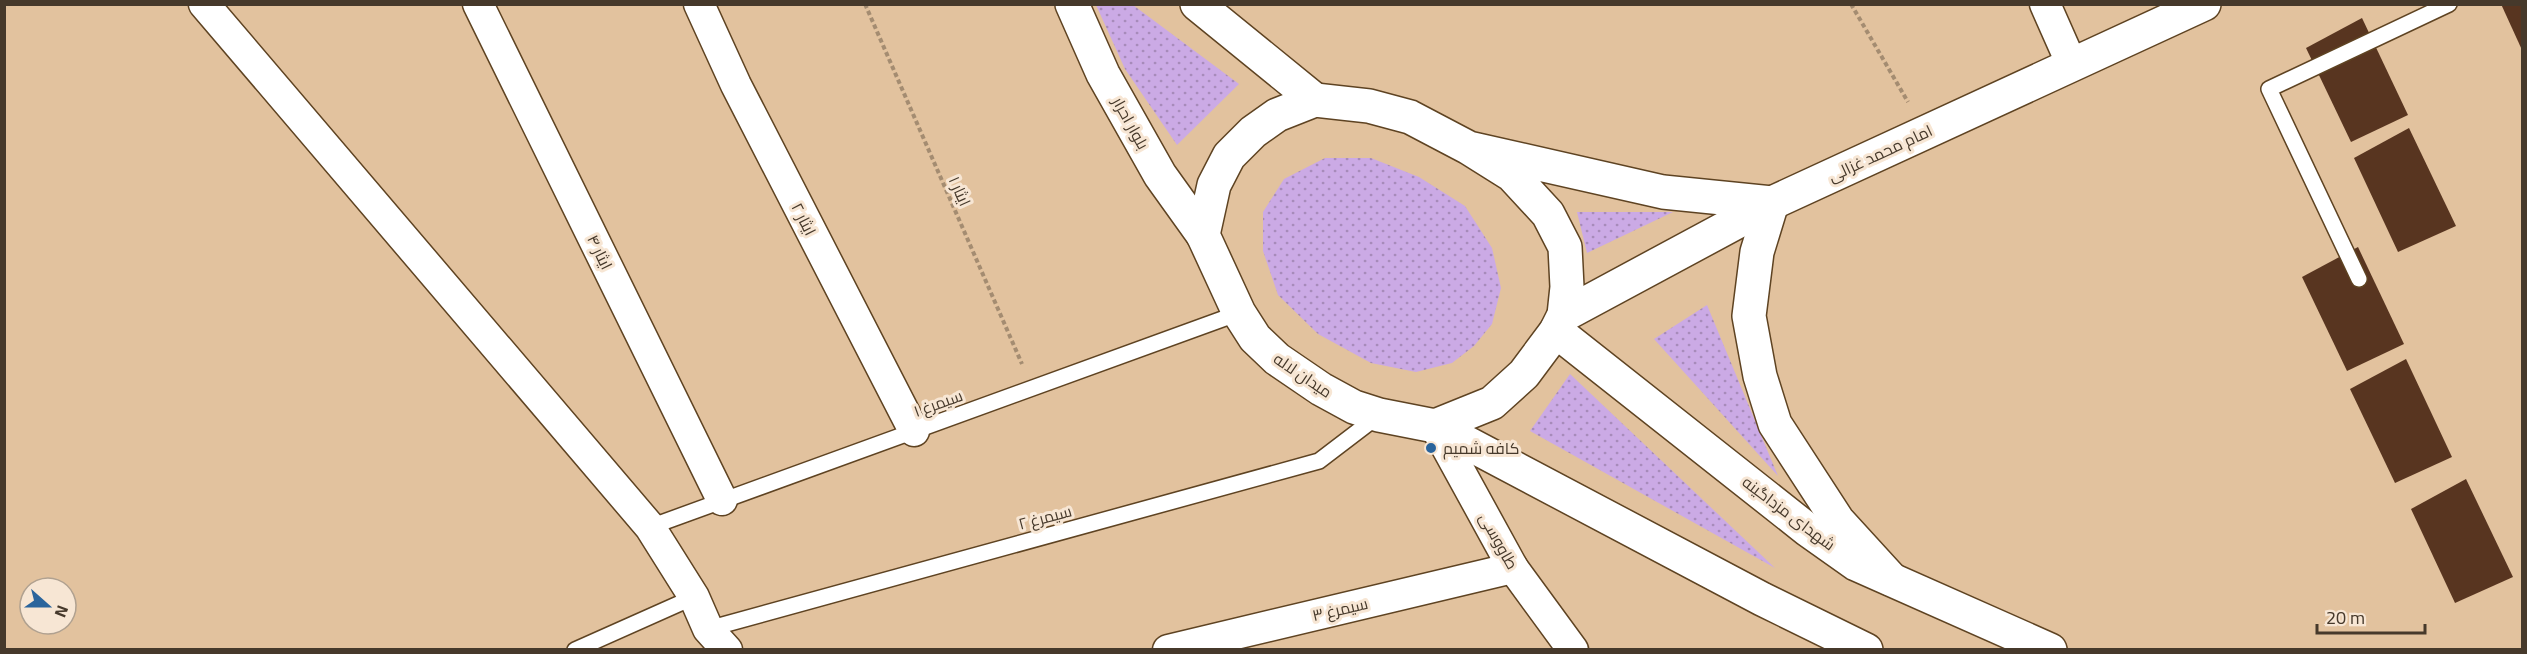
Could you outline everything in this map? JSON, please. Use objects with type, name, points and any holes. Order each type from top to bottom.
[{"type":"street","points":[[204,4],[650,527],[694,597],[717,639]]},
{"type":"street","name":"ایثار ۴","points":[[478,4],[722,500]]},
{"type":"street","name":"ایثار ۲","points":[[699,4],[736,85],[914,431]]},
{"type":"street","name":"بلوار احرار","points":[[1072,4],[1103,74],[1160,175],[1203,235]]},
{"type":"street","points":[[1197,4],[1315,100]]},
{"type":"street","points":[[2045,4],[2072,65]]},
{"type":"street","name":"امام محمد غزالی","points":[[1560,323],[1772,203],[2204,4]]},
{"type":"street","points":[[1203,235],[1214,185],[1229,156],[1253,132],[1277,115],[1315,100],[1369,106],[1410,117],[1469,148],[1512,175],[1548,214],[1565,247],[1568,287],[1560,323],[1524,374],[1492,403],[1435,426]]},
{"type":"street","points":[[1469,148],[1663,192],[1772,203],[1757,252],[1749,316],[1760,376],[1775,424],[1838,521],[1891,579]]},
{"type":"street","name":"میدان لاله","points":[[1203,235],[1239,313],[1255,338],[1277,359],[1321,389],[1354,406],[1379,415],[1435,426]]},
{"type":"street","name":"شهدای مزداگینه","points":[[1560,323],[1808,530],[1856,564],[2050,650]]},
{"type":"street","points":[[1435,426],[1762,599],[1866,650]]},
{"type":"street","name":"طاووسی","points":[[1435,426],[1513,568],[1573,650]]},
{"type":"street","name":"سیمرغ ۳","points":[[1168,650],[1513,568]]},
{"type":"lane","points":[[2359,279],[2269,89],[2448,4]]},
{"type":"lane","name":"سیمرغ ۱","points":[[650,527],[1239,313]]},
{"type":"lane","name":"سیمرغ ۲","points":[[717,639],[1319,461],[1379,415]]},
{"type":"lane","points":[[575,650],[694,597]]},
{"type":"path","name":"ایثار ۱","points":[[865,4],[1033,388]]},
{"type":"path","points":[[1851,4],[1925,132]]},
{"type":"shaded area","points":[[1096,5],[1133,5],[1239,84],[1177,145],[1125,69]]},
{"type":"shaded area","points":[[1325,158],[1371,158],[1419,177],[1465,206],[1492,248],[1501,288],[1492,324],[1474,346],[1452,363],[1416,372],[1371,363],[1318,334],[1278,295],[1263,251],[1263,212],[1284,179]]},
{"type":"shaded area","points":[[1577,212],[1673,212],[1587,253]]},
{"type":"shaded area","points":[[1707,305],[1778,476],[1654,339]]},
{"type":"shaded area","points":[[1570,374],[1775,568],[1530,431]]},
{"type":"building","points":[[2501,4],[2522,4],[2522,50]]},
{"type":"building","points":[[2362,18],[2408,115],[2351,142],[2306,48]]},
{"type":"building","points":[[2409,128],[2456,226],[2398,252],[2354,158]]},
{"type":"building","points":[[2358,247],[2404,344],[2347,371],[2302,277]]},
{"type":"building","points":[[2406,359],[2452,457],[2395,483],[2350,389]]},
{"type":"building","points":[[2466,479],[2513,577],[2455,603],[2411,509]]},
{"type":"place","name":"کافه شمیم","points":[[1431,448]]}]
